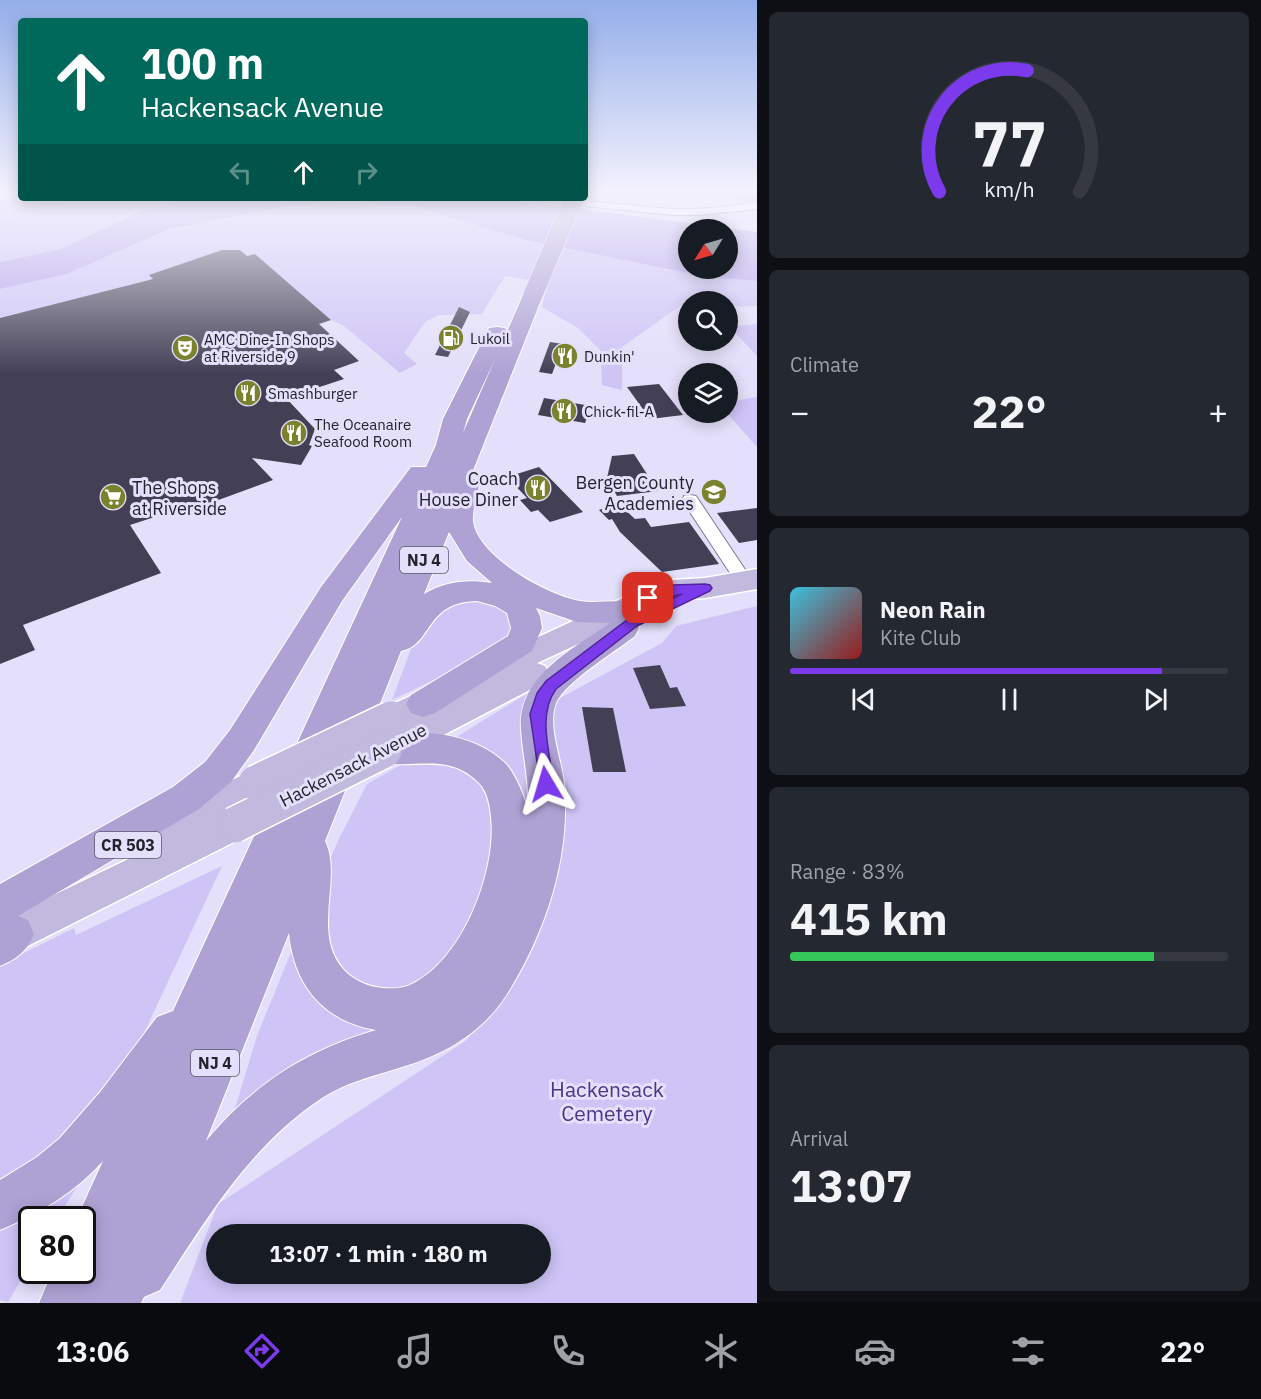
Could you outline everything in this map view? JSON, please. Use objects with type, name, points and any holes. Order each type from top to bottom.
[{"type":"highway","name":"NJ 4","points":[[96,1233],[448,445],[462,434],[526,291],[539,253]]},
{"type":"highway","name":"NJ 4","points":[[115,1303],[378,671],[462,434],[526,291],[546,253]]},
{"type":"highway","points":[[3,927],[141,822],[186,798],[218,772],[242,740],[344,575],[414,484],[444,425],[462,434],[466,492],[459,518],[463,534],[475,552],[508,579],[552,603],[580,612],[621,620]]},
{"type":"highway","points":[[378,671],[423,612],[448,594],[473,590],[489,591],[504,597],[515,605],[525,622],[525,636],[521,643],[423,704]]},
{"type":"highway","points":[[122,1303],[210,1171],[268,1110],[308,1079],[337,1066],[430,1036],[461,1017],[474,1005],[492,981],[513,940],[532,893],[539,865],[546,819],[546,784],[538,714],[542,697],[551,685],[621,620]]},
{"type":"highway","points":[[315,823],[308,902],[308,937],[312,956],[320,973],[345,999],[377,1009],[394,1010],[411,1007],[434,996],[445,987],[477,943],[495,904],[507,875],[512,853],[511,816],[499,783],[487,768],[465,755],[426,749],[387,735]]},
{"type":"highway","points":[[0,1205],[28,1192],[52,1177],[105,1127],[205,988]]},
{"type":"highway","points":[[65,1303],[74,1284]]},
{"type":"main road","name":"Hackensack Avenue","points":[[3,927],[256,783],[387,735],[423,704],[621,620],[705,588],[751,580]]},
{"type":"main road","name":"Hackensack Avenue","points":[[3,927],[234,825],[387,735],[621,620]]},
{"type":"street","points":[[690,500],[751,580]]},
{"type":"green space","points":[[0,253],[43,253],[0,262]]},
{"type":"green space","points":[[115,253],[214,253],[150,275],[153,279],[0,318],[0,289],[67,274]]},
{"type":"green space","points":[[243,253],[589,253],[678,271],[678,279],[757,281],[757,306],[738,307],[738,291],[678,291],[678,307],[622,347],[622,390],[602,385],[601,351],[578,328],[542,307],[548,283],[505,276],[482,314],[439,315],[425,322],[404,353],[417,364],[400,373],[344,326],[331,320],[255,254],[247,256]]},
{"type":"green space","points":[[757,324],[757,356],[738,336],[738,326]]},
{"type":"green space","points":[[757,397],[757,446],[736,423],[738,423],[738,400]]},
{"type":"green space","points":[[483,600],[502,610],[511,622],[513,629],[500,648],[392,700],[418,630],[447,601]]},
{"type":"green space","name":"Hackensack Cemetery","points":[[757,606],[757,1303],[180,1303],[206,1235],[206,1284],[551,1284],[551,1224],[210,1224],[218,1204],[467,1040],[534,947],[564,833],[549,704],[662,643],[676,626]]},
{"type":"green space","points":[[533,690],[534,814],[523,811],[458,736]]},
{"type":"green space","points":[[455,761],[488,789],[497,853],[466,931],[441,967],[410,990],[359,990],[330,967],[323,876],[367,784],[406,762]]},
{"type":"green space","points":[[222,866],[136,1050],[71,1145],[0,1187],[0,965],[74,928],[76,935]]},
{"type":"green space","points":[[294,945],[340,1015],[358,1026],[396,1031],[233,1115],[257,1036]]},
{"type":"green space","points":[[78,1185],[65,1206],[35,1206]]},
{"type":"green space","points":[[18,1214],[19,1284],[8,1302],[0,1300],[0,1223]]},
{"type":"shaded area","points":[[43,253],[115,253],[67,274],[0,289],[0,262]]},
{"type":"shaded area","points":[[589,253],[678,253],[678,271]]},
{"type":"shaded area","points":[[738,253],[757,253],[757,281],[732,279],[738,279]]},
{"type":"building","name":"The Shops at Riverside","points":[[214,253],[243,253],[247,256],[255,254],[331,320],[319,324],[359,361],[334,370],[344,379],[286,398],[315,429],[309,445],[312,446],[301,465],[252,458],[273,480],[183,513],[176,510],[130,525],[161,573],[23,625],[35,650],[0,664],[0,318],[153,279],[149,275]]},
{"type":"building","name":"Lukoil","points":[[459,307],[470,312],[448,357],[435,355]]},
{"type":"building","name":"Lukoil","points":[[550,342],[563,344],[552,374],[539,372]]},
{"type":"building","points":[[659,384],[678,409],[678,416],[650,419],[627,387]]},
{"type":"building","name":"Chick-fil-A","points":[[544,398],[591,406],[585,423],[538,415]]},
{"type":"building","points":[[634,454],[658,491],[617,496],[607,478],[612,456]]},
{"type":"building","name":"Coach House Diner","points":[[539,467],[583,512],[550,522],[538,510],[531,512],[520,500],[527,498],[507,477]]},
{"type":"building","points":[[618,503],[635,519],[645,518],[651,527],[689,522],[719,564],[662,572],[620,532],[612,519],[609,520],[599,510]]},
{"type":"building","points":[[757,508],[757,540],[739,543],[717,513]]},
{"type":"building","points":[[660,665],[670,688],[677,687],[686,706],[650,709],[633,668]]},
{"type":"building","points":[[582,707],[613,708],[626,772],[593,772]]},
{"type":"place","name":"Lukoil","points":[[451,338]]},
{"type":"place","name":"AMC Dine-In Shops at Riverside 9","points":[[185,348]]},
{"type":"place","name":"Dunkin'","points":[[565,356]]},
{"type":"place","name":"Smashburger","points":[[248,393]]},
{"type":"place","name":"Chick-fil-A","points":[[564,411]]},
{"type":"place","name":"The Oceanaire Seafood Room","points":[[294,433]]},
{"type":"place","name":"Coach House Diner","points":[[538,488]]},
{"type":"place","name":"Bergen County Academies","points":[[714,492]]},
{"type":"place","name":"The Shops at Riverside","points":[[113,497]]},
{"type":"route","points":[[546,784],[538,714],[542,697],[551,685],[624,628],[705,588],[672,590],[648,598]]}]
